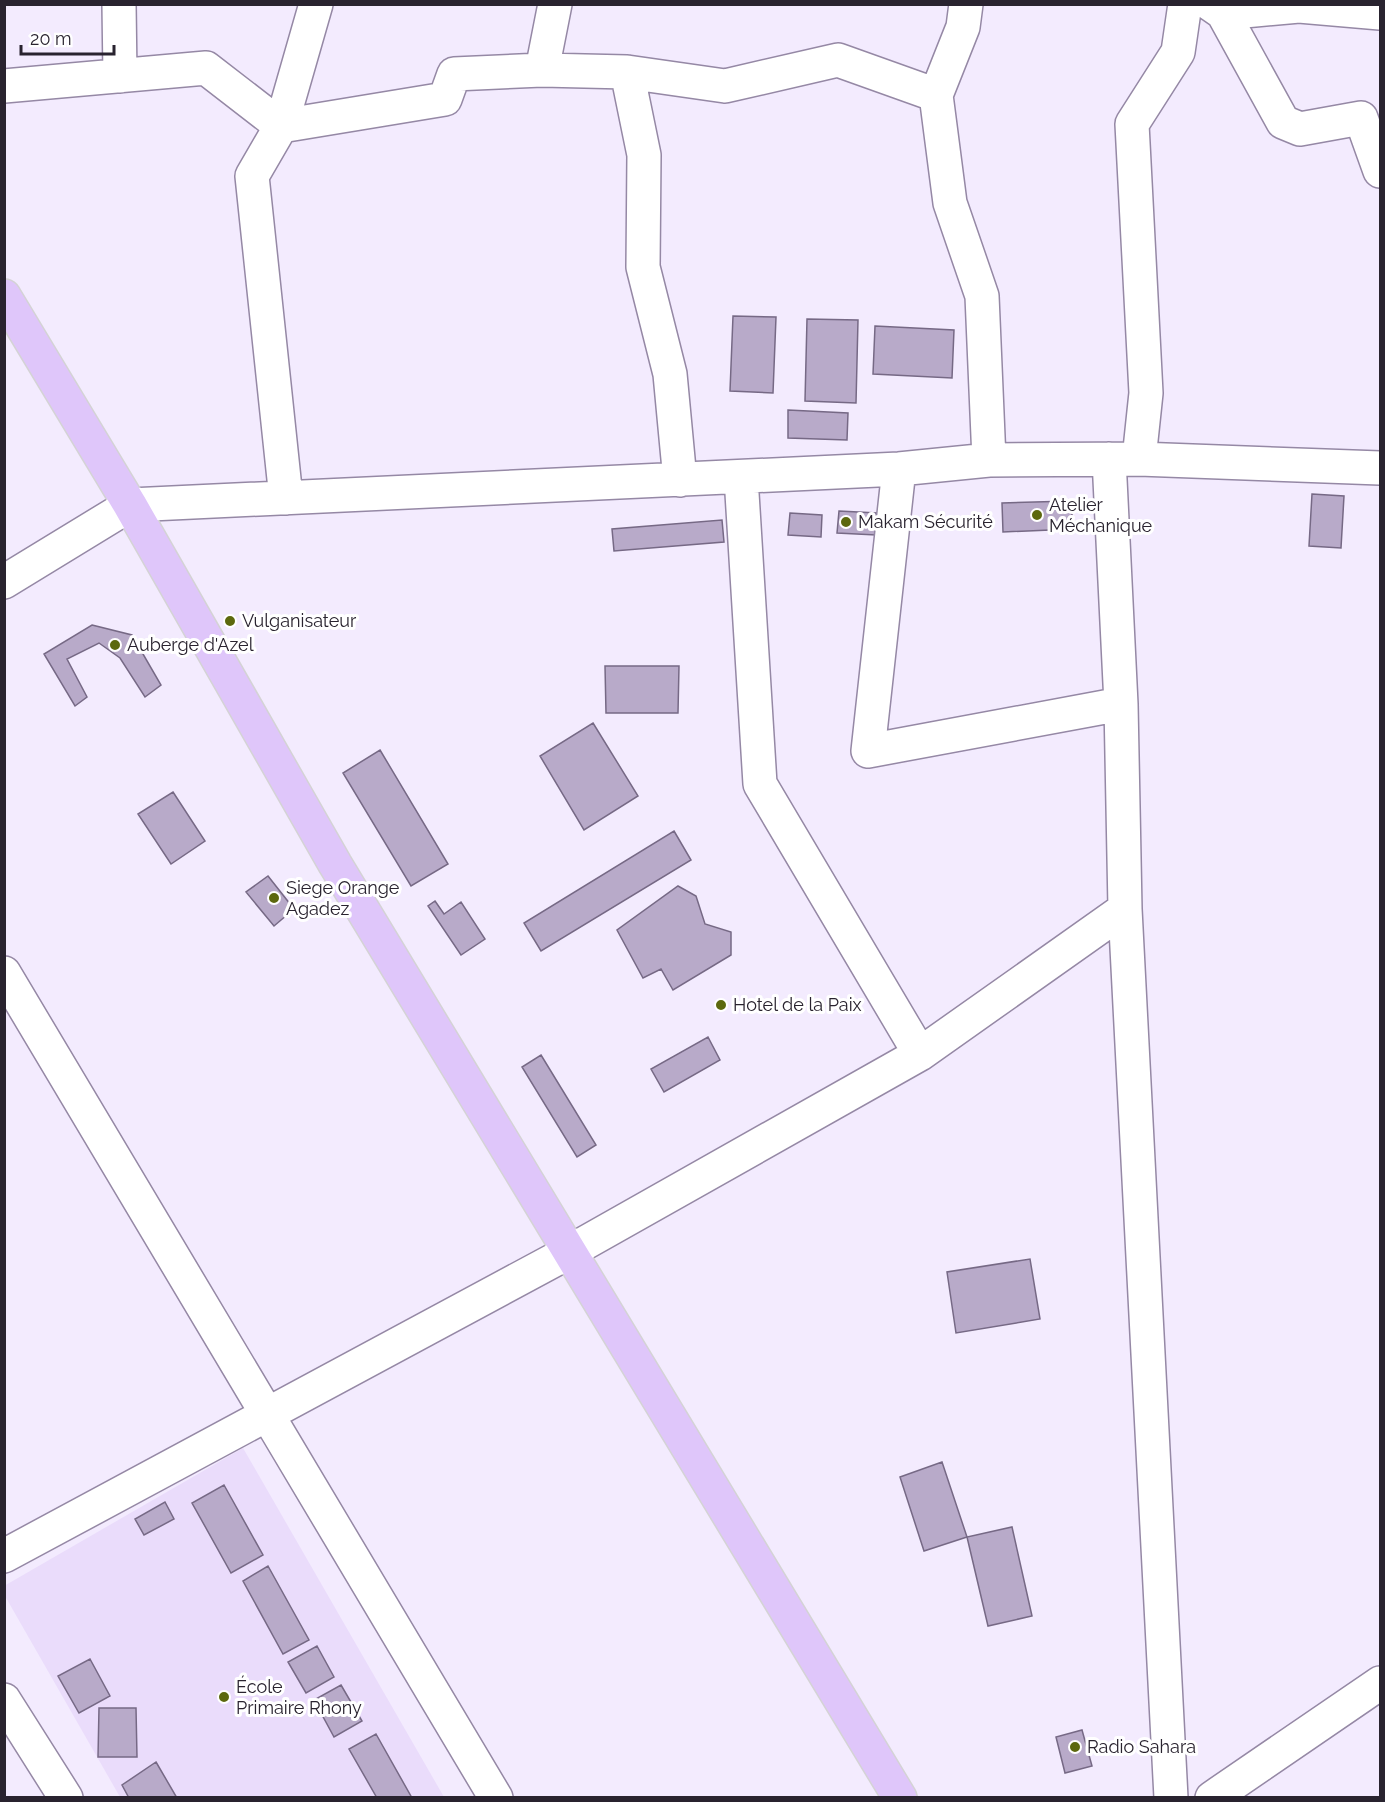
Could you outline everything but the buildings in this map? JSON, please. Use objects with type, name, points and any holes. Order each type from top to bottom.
[{"type":"main road","points":[[4,296],[130,505],[335,864],[900,1797]]},
{"type":"street","points":[[119,4],[120,76]]},
{"type":"street","points":[[286,498],[252,176],[281,126],[316,4]]},
{"type":"street","points":[[542,70],[555,4]]},
{"type":"street","points":[[966,4],[963,27],[936,95],[950,203],[982,296],[988,460]]},
{"type":"street","points":[[1171,1797],[1125,909],[1121,704],[1124,459],[1146,393],[1132,124],[1178,52],[1185,4]]},
{"type":"street","points":[[1380,13],[1299,6],[1217,8],[1283,122],[1300,129],[1371,115],[1380,171]]},
{"type":"street","points":[[4,86],[206,68],[281,126],[445,99],[454,74],[542,70],[627,72],[725,86],[838,60],[936,95]]},
{"type":"street","points":[[627,72],[644,155],[643,267],[670,374],[680,480]]},
{"type":"street","points":[[4,582],[130,505],[898,469],[988,460],[1124,459],[1380,468]]},
{"type":"street","points":[[898,469],[868,751],[1121,704]]},
{"type":"street","points":[[741,477],[760,784],[921,1054]]},
{"type":"street","points":[[4,1556],[268,1417],[569,1252],[921,1054],[1125,909]]},
{"type":"street","points":[[4,973],[496,1797]]},
{"type":"street","points":[[1212,1797],[1380,1683]]},
{"type":"street","points":[[4,1700],[66,1797]]},
{"type":"shaded area","name":"École Primaire Rhony","points":[[243,1448],[444,1797],[120,1797],[5,1596],[4,1586]]},
{"type":"place","name":"Atelier Méchanique","points":[[1037,515]]},
{"type":"place","name":"Makam Sécurité","points":[[846,522]]},
{"type":"place","name":"Vulganisateur","points":[[230,621]]},
{"type":"place","name":"Auberge d'Azel","points":[[115,645]]},
{"type":"place","name":"Siege Orange Agadez","points":[[274,898]]},
{"type":"place","name":"Hotel de la Paix","points":[[721,1005]]},
{"type":"place","name":"École Primaire Rhony","points":[[224,1697]]},
{"type":"place","name":"Radio Sahara","points":[[1075,1747]]}]
